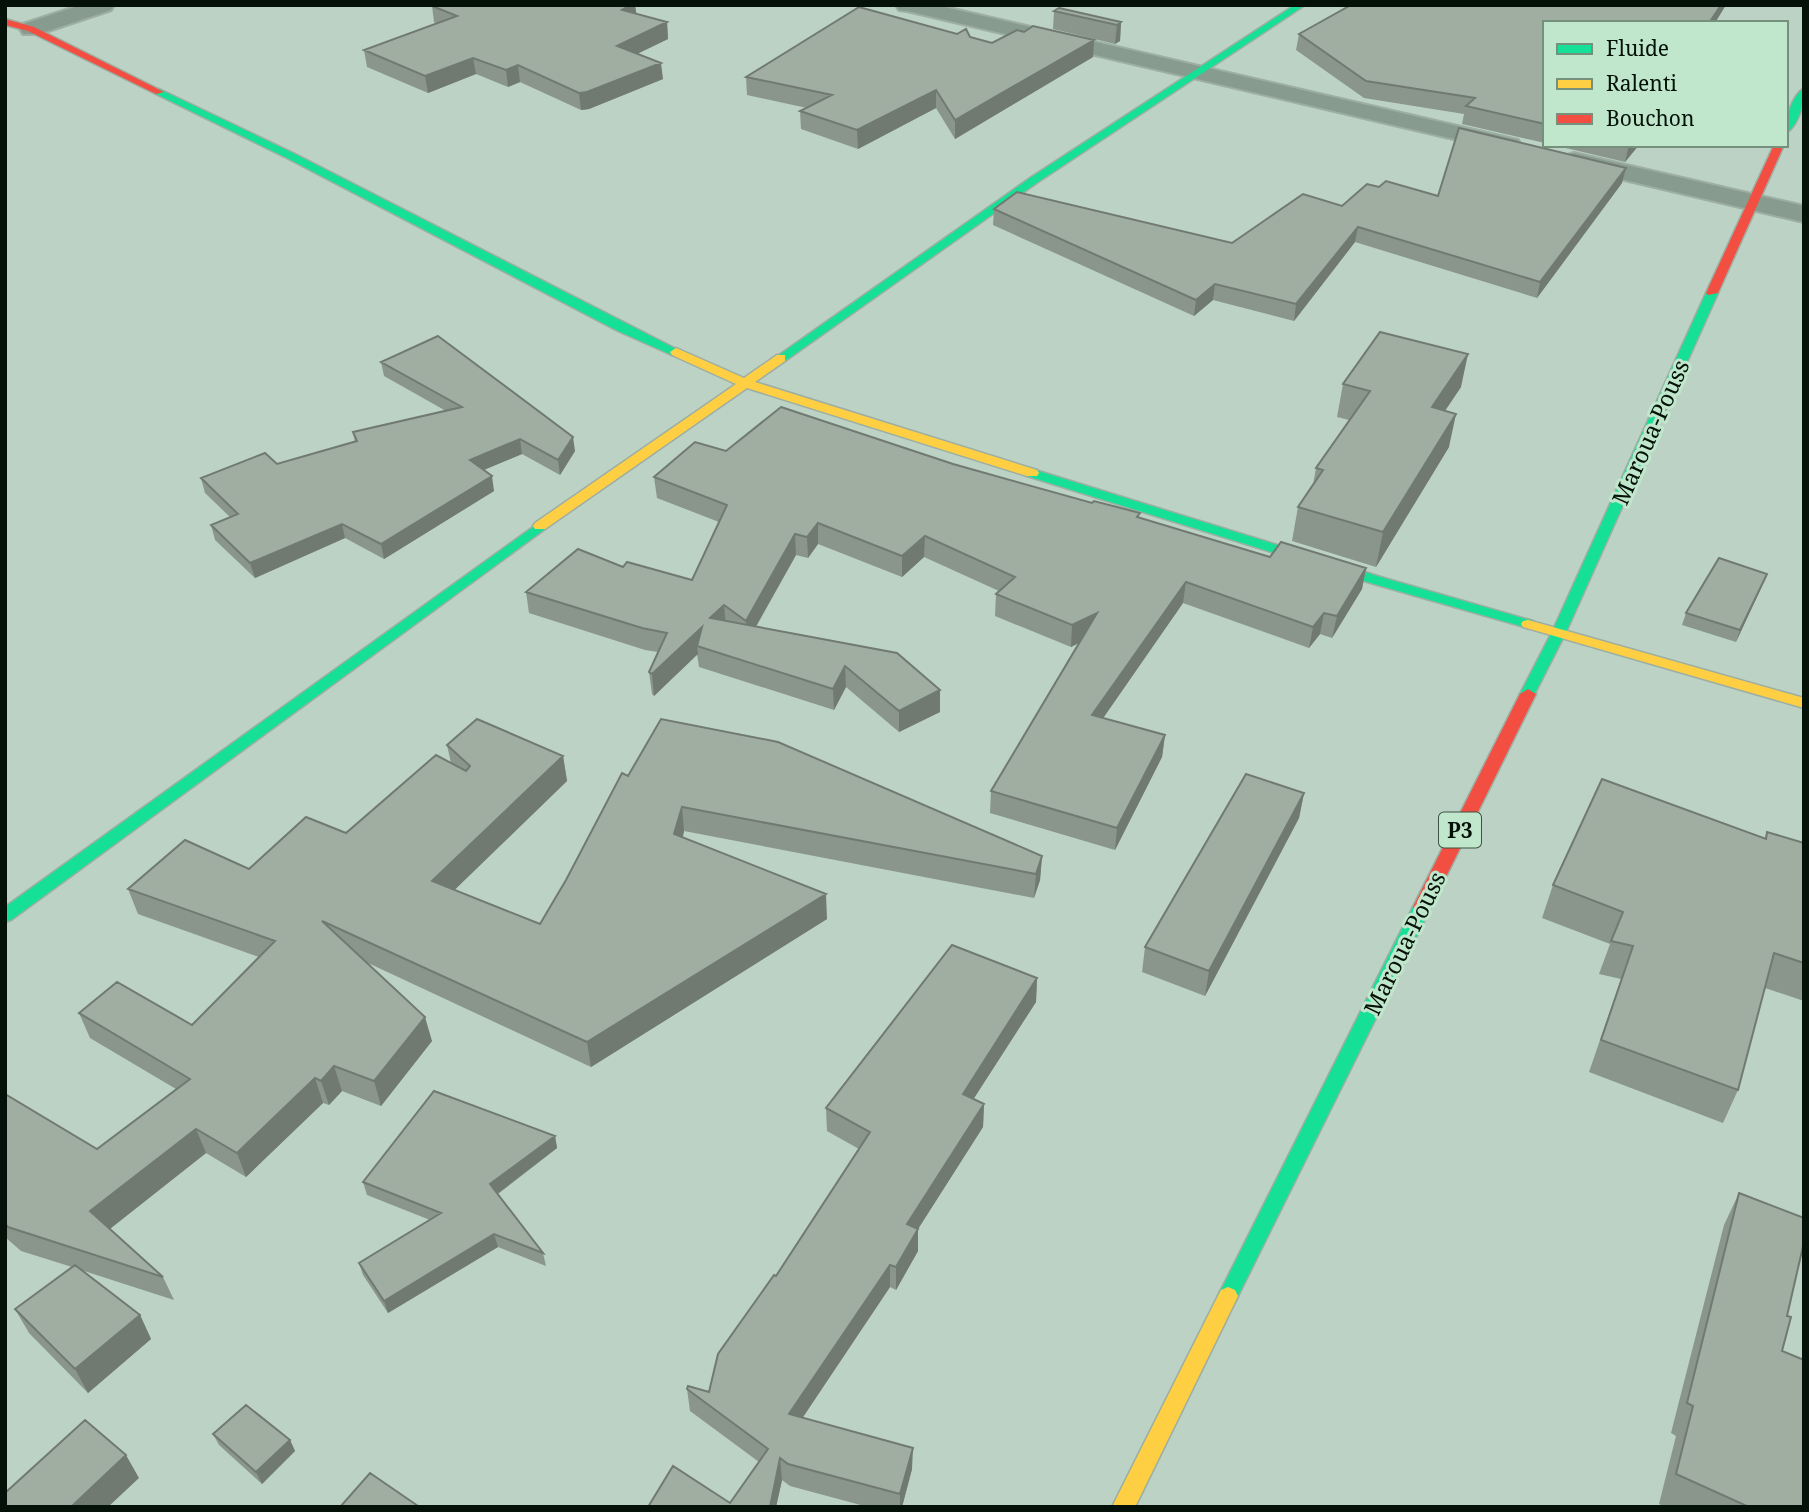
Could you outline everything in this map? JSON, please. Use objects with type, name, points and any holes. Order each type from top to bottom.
[{"type":"main road","points":[[5,916],[468,577],[1034,180],[1301,5]]},
{"type":"main road","points":[[5,22],[31,29],[291,156],[622,328],[745,383],[1379,581],[1804,703]]},
{"type":"main road","points":[[1788,126],[1804,90]]},
{"type":"main road","name":"Maroua-Pouss","points":[[1123,1507],[1559,632],[1778,147]]},
{"type":"street","points":[[31,29],[103,5]]},
{"type":"street","points":[[907,5],[1804,214]]},
{"type":"building","points":[[433,5],[630,5],[622,10],[667,22],[617,46],[661,63],[579,93],[518,65],[506,70],[473,58],[425,76],[364,50],[457,16]]},
{"type":"building","points":[[1351,5],[1721,5],[1710,21],[1543,21],[1543,124],[1466,106],[1475,98],[1366,81],[1299,34]]},
{"type":"building","points":[[859,7],[957,34],[966,29],[970,37],[992,43],[1017,30],[1024,32],[1033,26],[1094,40],[955,120],[936,90],[857,130],[800,111],[832,95],[746,77]]},
{"type":"building","points":[[1059,8],[1121,22],[1117,25],[1054,11]]},
{"type":"building","points":[[1459,128],[1626,168],[1540,282],[1358,227],[1296,304],[1215,284],[1196,300],[994,209],[1017,192],[1232,243],[1303,194],[1342,206],[1367,184],[1379,187],[1386,181],[1438,196]]},
{"type":"building","points":[[1380,332],[1468,354],[1432,407],[1456,414],[1383,532],[1298,507],[1323,470],[1316,468],[1370,391],[1343,384]]},
{"type":"building","points":[[438,336],[573,437],[558,460],[520,439],[470,460],[492,476],[381,544],[342,524],[250,563],[211,525],[238,514],[201,478],[265,453],[277,464],[357,441],[353,432],[462,407],[381,362]]},
{"type":"building","points":[[781,407],[953,464],[1092,503],[1094,501],[1140,513],[1137,517],[1270,557],[1281,542],[1366,568],[1337,616],[1324,613],[1313,627],[1186,582],[1092,715],[1165,735],[1117,828],[991,791],[1097,613],[1072,625],[996,594],[1015,577],[925,536],[902,556],[818,523],[807,537],[795,534],[746,621],[724,605],[710,618],[897,653],[940,690],[899,711],[845,666],[833,689],[697,646],[702,627],[652,674],[649,672],[667,633],[642,628],[526,592],[578,549],[623,567],[627,562],[692,580],[727,505],[654,477],[695,442],[726,451]]},
{"type":"building","points":[[1719,558],[1767,574],[1740,630],[1686,613]]},
{"type":"building","points":[[477,719],[563,756],[432,881],[540,924],[622,773],[628,776],[661,719],[778,742],[1042,856],[1036,874],[682,807],[674,834],[826,894],[587,1042],[322,921],[425,1017],[374,1081],[334,1066],[321,1081],[315,1078],[237,1153],[196,1129],[90,1211],[163,1277],[8,1227],[5,1224],[5,1094],[97,1149],[190,1079],[79,1013],[117,982],[192,1025],[275,941],[128,889],[185,840],[249,869],[306,817],[346,833],[436,755],[466,771],[470,766],[447,745]]},
{"type":"building","points":[[1246,774],[1304,793],[1209,971],[1145,947]]},
{"type":"building","points":[[1602,779],[1766,839],[1767,832],[1804,843],[1804,963],[1774,953],[1738,1090],[1601,1040],[1633,946],[1611,941],[1623,912],[1553,885]]},
{"type":"building","points":[[952,945],[1037,978],[963,1094],[984,1104],[907,1224],[918,1229],[896,1267],[890,1265],[789,1414],[913,1448],[900,1494],[788,1464],[780,1458],[770,1507],[648,1507],[673,1466],[730,1503],[768,1449],[687,1389],[688,1386],[709,1392],[718,1354],[774,1275],[776,1276],[870,1132],[826,1108]]},
{"type":"building","points":[[434,1091],[555,1136],[490,1184],[543,1253],[494,1234],[384,1301],[359,1263],[441,1213],[363,1182]]},
{"type":"building","points":[[1739,1193],[1804,1218],[1804,1242],[1782,1351],[1804,1360],[1804,1507],[1749,1507],[1676,1474],[1693,1406],[1687,1403]]},
{"type":"building","points":[[75,1265],[140,1315],[75,1369],[15,1309]]},
{"type":"building","points":[[246,1405],[290,1440],[256,1472],[213,1434]]},
{"type":"building","points":[[85,1420],[126,1455],[71,1507],[5,1507],[5,1493]]},
{"type":"building","points":[[370,1473],[418,1506],[418,1507],[340,1507]]},
{"type":"traffic: fast","points":[[781,358],[1034,180],[1301,5]]},
{"type":"traffic: fast","points":[[1788,126],[1804,91]]},
{"type":"traffic: fast","points":[[159,92],[291,156],[622,328],[676,352]]},
{"type":"traffic: fast","points":[[1528,694],[1559,632],[1712,293]]},
{"type":"traffic: fast","points":[[1032,473],[1379,581],[1528,624]]},
{"type":"traffic: fast","points":[[5,916],[540,526]]},
{"type":"traffic: fast","points":[[1228,1296],[1422,907]]},
{"type":"traffic: slow","points":[[676,352],[745,383],[1032,473]]},
{"type":"traffic: slow","points":[[540,526],[781,358]]},
{"type":"traffic: slow","points":[[1528,624],[1804,703]]},
{"type":"traffic: slow","points":[[1123,1507],[1228,1296]]},
{"type":"traffic: jam","points":[[5,22],[31,29],[159,92]]},
{"type":"traffic: jam","points":[[1712,293],[1778,147]]},
{"type":"traffic: jam","points":[[1422,907],[1528,694]]}]
